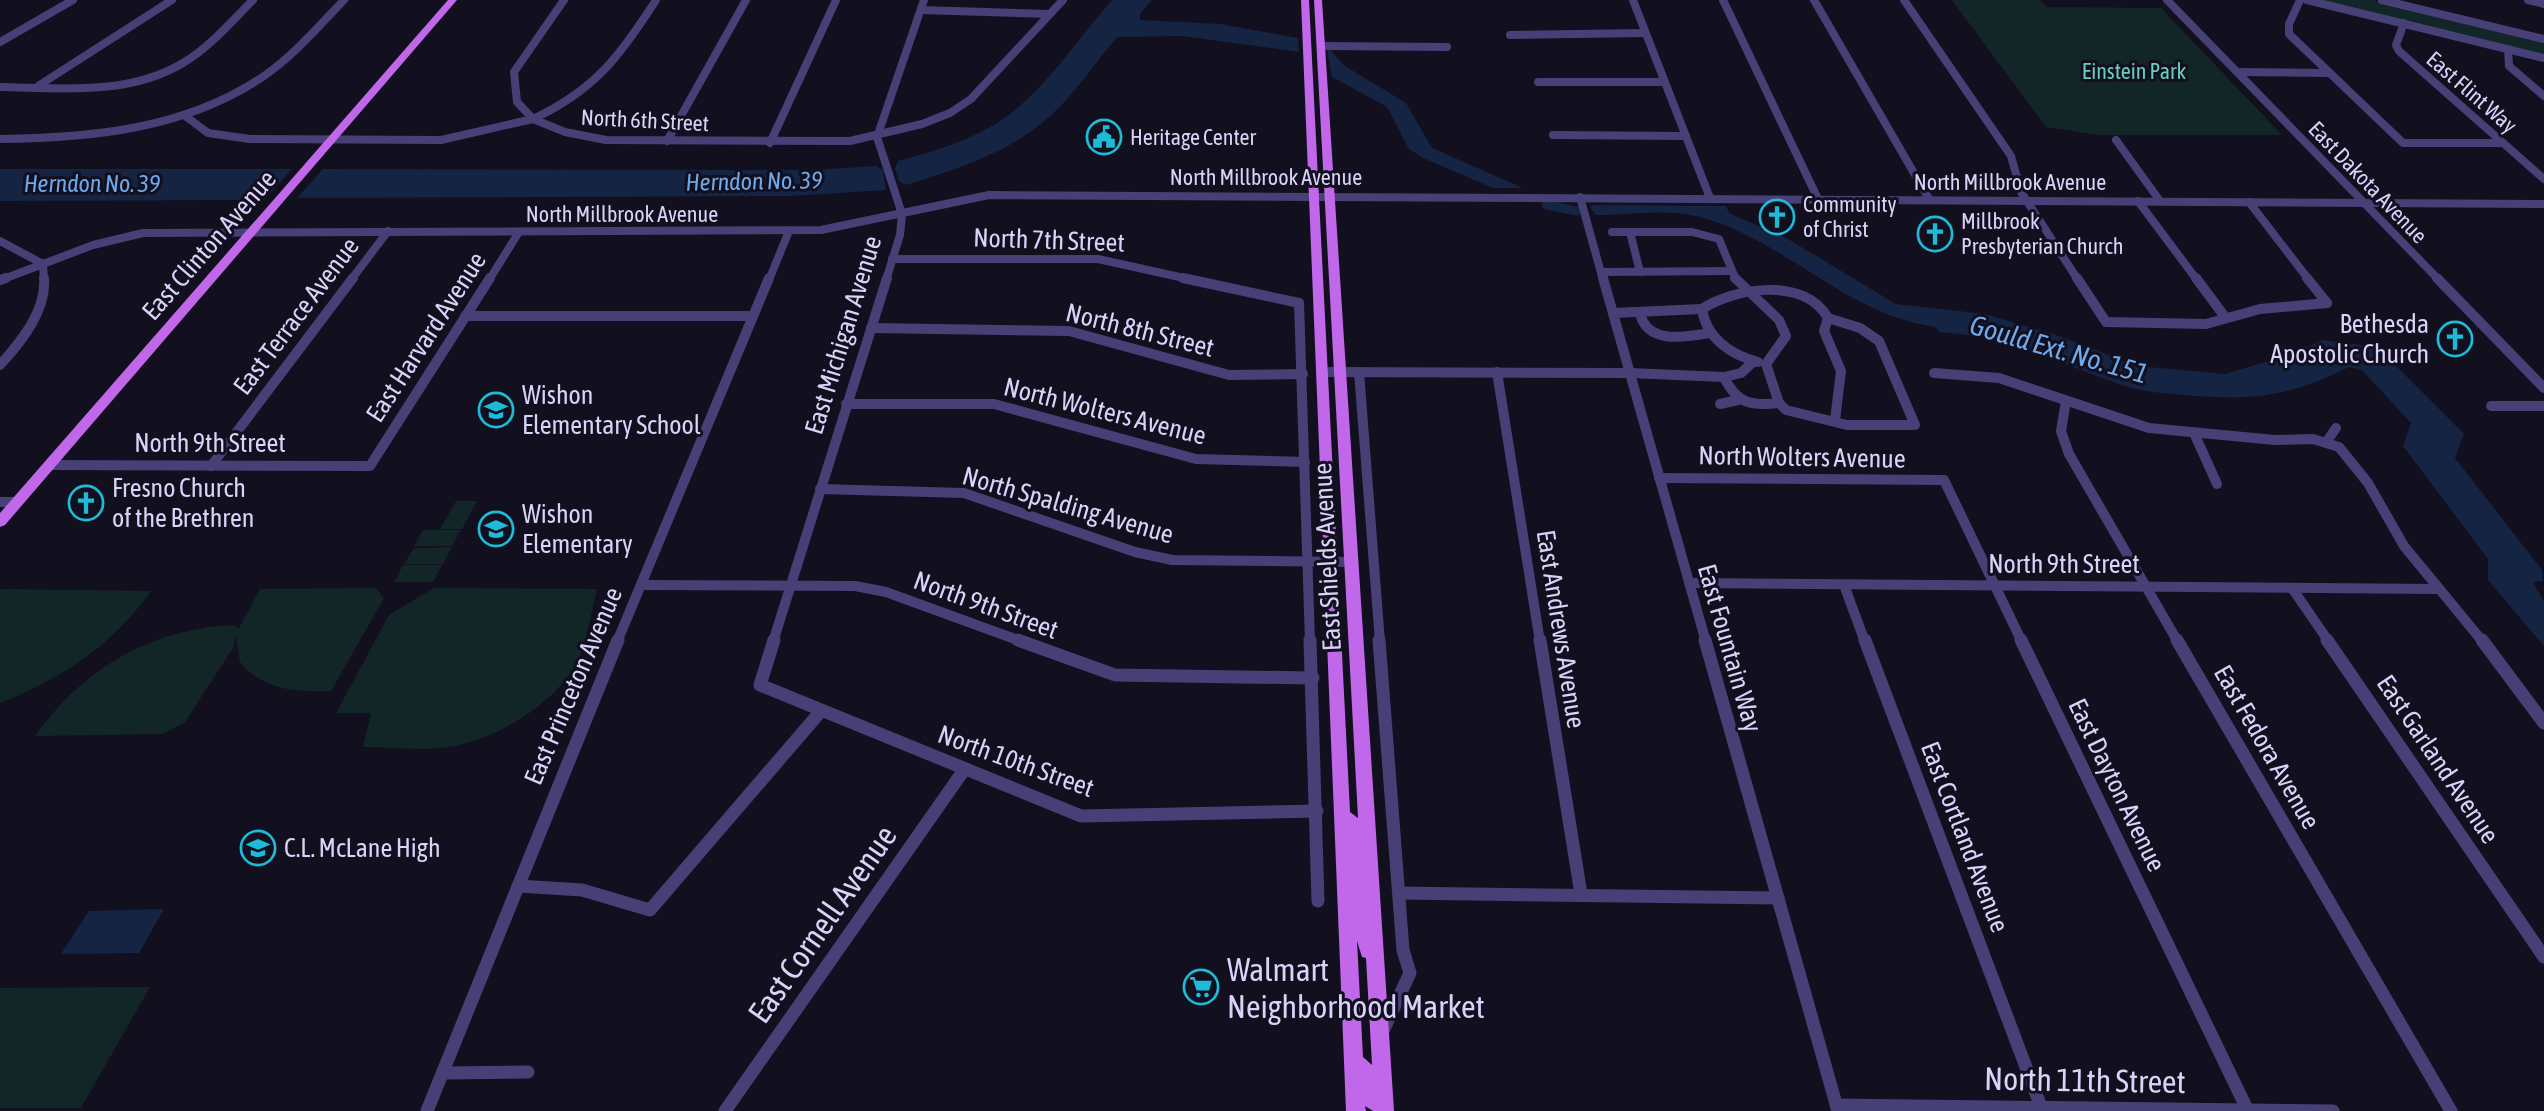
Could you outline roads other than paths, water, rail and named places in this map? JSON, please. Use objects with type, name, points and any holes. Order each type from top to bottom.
[{"type":"main road","name":"East Clinton Avenue","points":[[0,522],[453,0]]},
{"type":"main road","name":"East Shields Avenue","points":[[1305,0],[1307,58],[1341,372],[1384,1109]]},
{"type":"main road","name":"East Shields Avenue","points":[[1318,0],[1323,95],[1323,372],[1356,1111]]},
{"type":"main road","points":[[1306,29],[1313,31],[1313,41],[1321,46]]},
{"type":"main road","points":[[1307,58],[1314,61],[1316,85],[1323,95]]},
{"type":"main road","points":[[1343,817],[1350,819],[1357,829],[1362,923],[1377,986]]},
{"type":"main road","points":[[1354,1061],[1367,1073],[1371,1098],[1384,1109]]},
{"type":"street","points":[[0,42],[73,0]]},
{"type":"street","points":[[37,87],[172,0]]},
{"type":"street","points":[[0,87],[112,86],[161,75],[188,60],[253,0]]},
{"type":"street","points":[[0,139],[92,135],[184,115],[263,77],[344,0]]},
{"type":"street","points":[[533,119],[517,102],[514,72],[564,0]]},
{"type":"street","points":[[184,115],[199,129],[228,138],[332,140],[441,140],[533,119],[569,103],[605,77],[656,0]]},
{"type":"street","points":[[667,141],[746,0]]},
{"type":"street","points":[[770,143],[836,0]]},
{"type":"street","points":[[877,137],[924,0]]},
{"type":"street","name":"North 6th Street","points":[[533,119],[551,128],[593,138],[770,143],[877,137],[922,124],[971,99],[1063,0]]},
{"type":"street","points":[[1633,0],[1710,198]]},
{"type":"street","points":[[1723,0],[1818,199]]},
{"type":"street","points":[[1814,0],[1929,199]]},
{"type":"street","points":[[1904,0],[2011,156],[2016,181],[2026,200],[2106,322],[2206,324],[2260,309],[2327,303],[2249,202]]},
{"type":"street","name":"East Dakota Avenue","points":[[2167,0],[2544,388]]},
{"type":"street","points":[[2300,0],[2289,24],[2289,34],[2403,143],[2503,143]]},
{"type":"street","points":[[2307,0],[2544,58]]},
{"type":"street","points":[[2382,0],[2544,39]]},
{"type":"street","points":[[2528,0],[2544,4]]},
{"type":"street","points":[[921,10],[1015,10],[1050,14]]},
{"type":"street","name":"East Flint Way","points":[[2404,23],[2396,45],[2399,51],[2544,179]]},
{"type":"street","points":[[1510,35],[1527,32],[1645,33]]},
{"type":"street","points":[[1321,46],[1447,47]]},
{"type":"street","points":[[2508,49],[2509,66],[2544,96]]},
{"type":"street","points":[[2237,72],[2328,73]]},
{"type":"street","points":[[1538,82],[1664,82]]},
{"type":"street","points":[[1553,135],[1686,136]]},
{"type":"street","name":"East Michigan Avenue","points":[[760,685],[900,235],[902,214],[877,137]]},
{"type":"street","points":[[2116,140],[2160,201]]},
{"type":"street","name":"North Millbrook Avenue","points":[[0,280],[93,245],[143,233],[839,229],[989,195],[2544,204]]},
{"type":"street","name":"East Fountain Way","points":[[1580,197],[1837,1108]]},
{"type":"street","points":[[2138,201],[2225,317]]},
{"type":"street","name":"East Terrace Avenue","points":[[211,466],[388,231]]},
{"type":"street","name":"East Princeton Avenue","points":[[427,1111],[789,231]]},
{"type":"street","name":"East Harvard Avenue","points":[[370,466],[519,232]]},
{"type":"street","points":[[1612,232],[1709,234],[1719,239],[1731,271],[1746,292],[1779,320],[1786,336],[1778,352],[1766,364]]},
{"type":"street","points":[[1630,232],[1640,272]]},
{"type":"street","points":[[0,241],[43,264],[46,296],[17,346],[0,365]]},
{"type":"street","name":"North 7th Street","points":[[892,259],[1098,259],[1124,262],[1249,295],[1297,300],[1300,307],[1303,374]]},
{"type":"street","points":[[1601,272],[1731,271]]},
{"type":"street","points":[[1613,313],[1702,309],[1711,302],[1746,292],[1805,295],[1822,306],[1828,318],[1824,331],[1841,371],[1835,420]]},
{"type":"street","points":[[1702,309],[1710,333],[1741,359],[1766,364]]},
{"type":"street","points":[[1640,313],[1640,324],[1646,331],[1655,334],[1683,337],[1710,333]]},
{"type":"street","points":[[465,316],[753,316]]},
{"type":"street","points":[[1766,364],[1779,403],[1794,413],[1863,426],[1915,425],[1879,341],[1860,328],[1828,318]]},
{"type":"street","name":"North 8th Street","points":[[871,328],[1069,331],[1229,375],[1303,374]]},
{"type":"street","points":[[1323,372],[1630,373],[1724,377],[1741,373],[1753,362]]},
{"type":"street","points":[[1359,372],[1403,950],[1410,973],[1380,1037]]},
{"type":"street","name":"East Andrews Avenue","points":[[1497,372],[1581,894]]},
{"type":"street","points":[[1934,373],[1999,378],[2132,424],[2194,433],[2327,441],[2356,465],[2392,529],[2437,589],[2461,612],[2544,723]]},
{"type":"street","points":[[1303,374],[1318,901]]},
{"type":"street","points":[[1724,377],[1738,400]]},
{"type":"street","points":[[1720,404],[1738,400],[1752,405],[1779,403]]},
{"type":"street","name":"East Fedora Avenue","points":[[2066,401],[2061,422],[2063,442],[2451,1111]]},
{"type":"street","name":"North Wolters Avenue","points":[[846,404],[994,404],[1019,408],[1196,459],[1305,462]]},
{"type":"street","points":[[2491,406],[2544,406]]},
{"type":"street","points":[[2327,441],[2336,428]]},
{"type":"street","points":[[2194,433],[2217,484]]},
{"type":"street","name":"North 9th Street","points":[[49,465],[370,466]]},
{"type":"street","name":"North Wolters Avenue","points":[[1659,478],[1944,480]]},
{"type":"street","name":"East Dayton Avenue","points":[[1944,480],[2247,1110]]},
{"type":"street","name":"North Spalding Avenue","points":[[820,489],[964,493],[1135,552],[1172,560],[1351,562]]},
{"type":"street","points":[[0,502],[17,502]]},
{"type":"street","name":"North 9th Street","points":[[1689,583],[2437,589]]},
{"type":"street","name":"North 9th Street","points":[[642,585],[855,586],[886,592],[1115,675],[1146,678],[1313,678]]},
{"type":"street","name":"East Cortland Avenue","points":[[1844,585],[2041,1107]]},
{"type":"street","name":"East Garland Avenue","points":[[2292,588],[2544,957]]},
{"type":"street","name":"North 10th Street","points":[[760,685],[1081,816],[1317,811]]},
{"type":"street","points":[[518,886],[582,890],[650,910],[821,711]]},
{"type":"street","name":"East Cornell Avenue","points":[[725,1111],[964,770]]},
{"type":"street","points":[[1399,893],[1778,898]]},
{"type":"street","points":[[443,1073],[528,1072]]},
{"type":"street","name":"North 11th Street","points":[[1837,1108],[2333,1111]]},
{"type":"water","points":[[1112,0],[1152,0],[1140,14],[1140,20],[1220,24],[1298,38],[1299,52],[1183,36],[1117,37],[1058,108],[1017,141],[944,173],[906,185],[899,181],[895,169],[898,161],[981,132],[1026,100]]},
{"type":"water","points":[[1330,50],[1345,66],[1406,103],[1432,148],[1523,188],[1493,188],[1409,149],[1387,107],[1332,77],[1327,51]]},
{"type":"water","name":"Herndon No. 39","points":[[876,166],[883,170],[886,190],[791,196],[297,198],[323,169],[814,170]]},
{"type":"water","name":"Herndon No. 39","points":[[0,169],[292,169],[264,200],[0,201]]},
{"type":"water","points":[[1726,206],[1729,213],[1788,239],[1896,304],[1985,314],[2053,334],[2138,366],[2225,374],[2289,355],[2323,340],[2377,347],[2464,434],[2455,458],[2542,570],[2543,581],[2533,582],[2544,602],[2544,646],[2488,580],[2488,559],[2403,446],[2411,423],[2362,370],[2349,367],[2287,391],[2249,397],[2207,397],[2134,389],[2012,346],[1939,332],[1936,327],[1903,320],[1844,293],[1760,242],[1700,217],[1662,212],[1596,215],[1590,207]]},
{"type":"water","points":[[164,909],[139,953],[61,954],[89,911]]},
{"type":"waterway","name":"Gould Ext. No. 151","points":[[1546,205],[1577,211]]},
{"type":"place","name":"Heritage Center","points":[[1104,137]]},
{"type":"place","name":"Community of Christ","points":[[1777,217]]},
{"type":"place","name":"Millbrook Presbyterian Church","points":[[1935,234]]},
{"type":"place","name":"Bethesda Apostolic Church","points":[[2455,339]]},
{"type":"place","name":"Wishon Elementary School","points":[[496,410]]},
{"type":"place","name":"Fresno Church of the Brethren","points":[[86,503]]},
{"type":"place","name":"Wishon Elementary","points":[[496,529]]},
{"type":"place","name":"C.L. McLane High","points":[[258,848]]},
{"type":"place","name":"Walmart Neighborhood Market","points":[[1201,987]]},
{"type":"park label","name":"Einstein Park","points":[[2134,71]]}]
